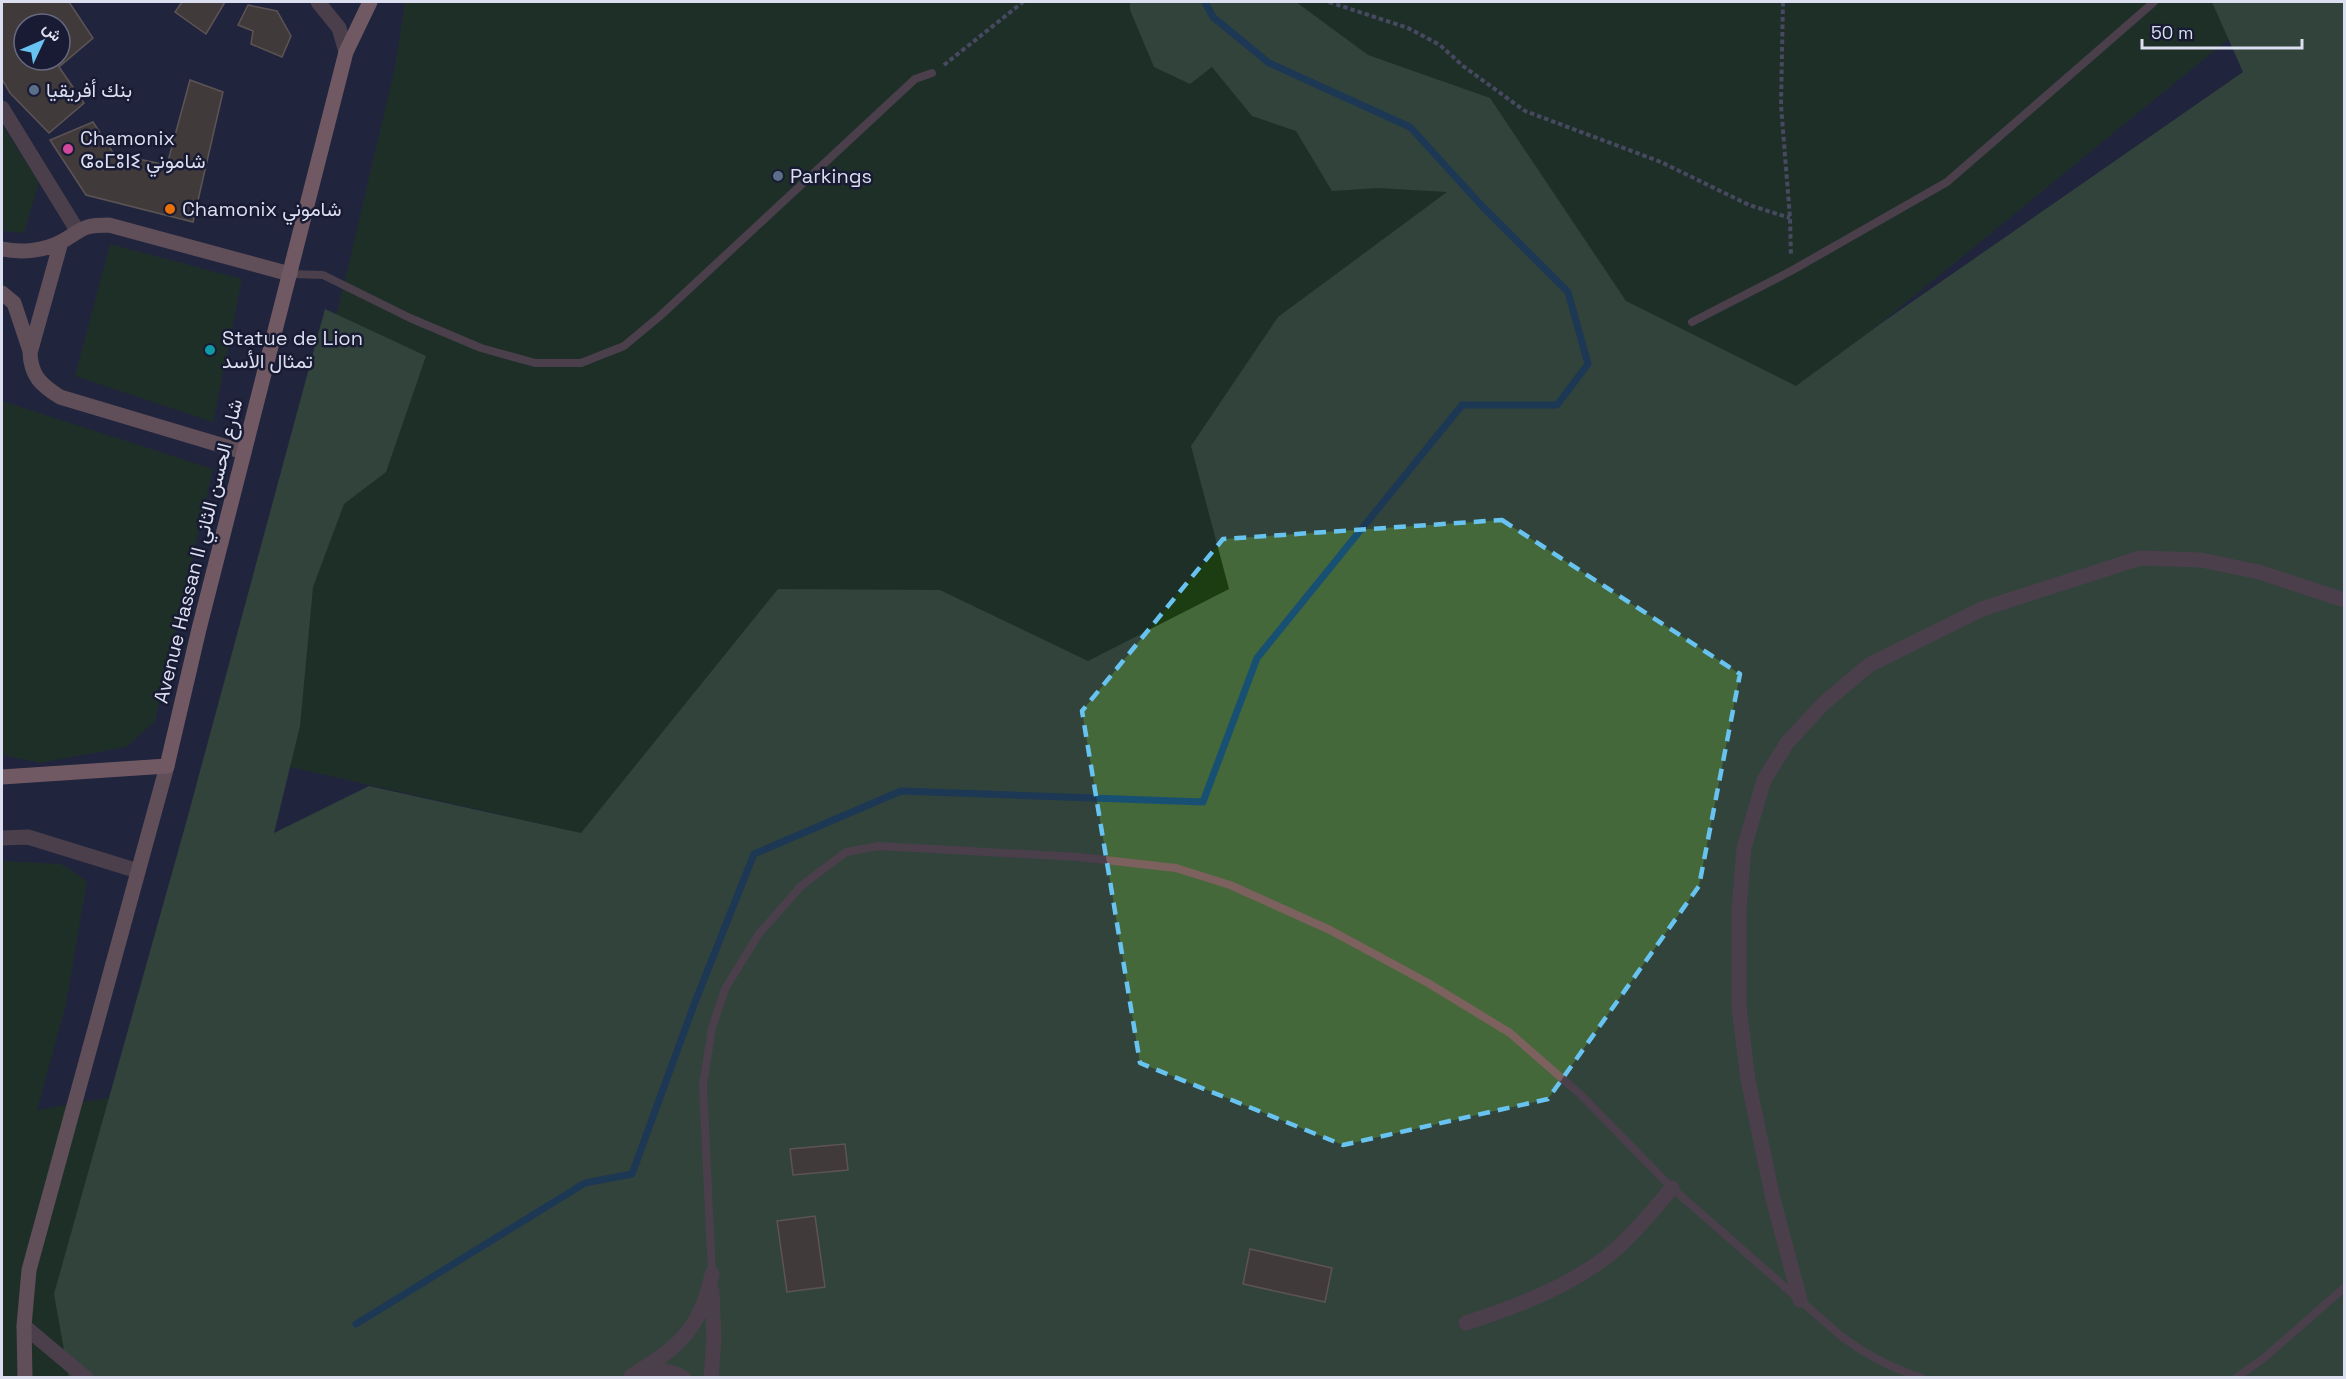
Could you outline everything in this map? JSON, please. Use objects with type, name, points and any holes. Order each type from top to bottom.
[{"type":"main road","name":"Avenue Hassan II شارع الحسن الثاني","points":[[167,766],[243,452],[346,52],[370,2]]},
{"type":"main road","points":[[2,249],[34,251],[61,242],[77,230],[94,225],[109,225],[290,274]]},
{"type":"main road","points":[[30,353],[61,242]]},
{"type":"main road","points":[[2,293],[14,303],[26,334],[31,365],[43,387],[60,397],[243,452]]},
{"type":"main road","points":[[2,777],[167,766],[29,1270],[24,1326],[25,1377]]},
{"type":"street","points":[[318,2],[339,28],[346,52]]},
{"type":"street","points":[[2,108],[77,230]]},
{"type":"street","points":[[1800,1300],[1773,1199],[1748,1080],[1739,1007],[1739,910],[1744,848],[1764,780],[1787,743],[1823,704],[1869,665],[1982,609],[2140,558],[2201,560],[2259,572],[2344,600]]},
{"type":"street","points":[[2,838],[28,837],[138,871]]},
{"type":"street","points":[[1466,1323],[1520,1305],[1583,1274],[1616,1250],[1672,1188]]},
{"type":"street","points":[[629,1377],[666,1355],[685,1337],[699,1315],[709,1292],[712,1274]]},
{"type":"street","points":[[711,1377],[714,1339],[712,1274]]},
{"type":"street","points":[[24,1326],[86,1377]]},
{"type":"street","points":[[629,1377],[653,1370],[676,1373],[684,1377]]},
{"type":"lane","points":[[1692,322],[1791,271],[1947,182],[2154,2]]},
{"type":"lane","points":[[290,274],[323,275],[410,318],[481,348],[535,363],[581,363],[624,346],[711,269],[915,79],[932,73]]},
{"type":"lane","points":[[712,1274],[703,1085],[712,1028],[725,989],[758,935],[801,886],[846,852],[879,846],[1089,858],[1176,868],[1230,885],[1350,940],[1428,983],[1510,1034],[1581,1095],[1672,1188],[1863,1353],[1894,1369],[1922,1377]]},
{"type":"lane","points":[[2236,1377],[2264,1358],[2344,1288]]},
{"type":"path","points":[[932,73],[1023,2]]},
{"type":"path","points":[[1329,2],[1408,28],[1440,45],[1463,66],[1525,111],[1661,162],[1749,205],[1790,218]]},
{"type":"path","points":[[1783,2],[1780,105],[1790,218],[1791,271]]},
{"type":"highlighted area","points":[[1502,520],[1740,674],[1699,886],[1548,1099],[1343,1145],[1140,1063],[1082,711],[1223,539]]},
{"type":"green space","points":[[405,2],[2274,2],[1658,505],[2344,1377],[2,1377],[2,861],[61,864],[87,881],[66,1004],[37,1110],[1352,886],[581,833],[286,766],[233,757],[395,67]]},
{"type":"green space","points":[[1130,2],[1296,2],[1368,55],[1490,98],[1626,301],[1796,386],[1883,322],[2243,72],[2212,2],[2344,2],[2344,1377],[69,1378],[54,1294],[186,823],[325,309],[426,356],[386,472],[344,504],[313,587],[300,726],[274,833],[369,786],[581,833],[778,589],[940,590],[1088,661],[1229,589],[1191,446],[1278,317],[1447,192],[1378,188],[1332,191],[1296,131],[1252,116],[1212,67],[1190,84],[1154,67],[1130,10]]},
{"type":"green space","points":[[2,125],[39,182],[24,233],[2,231]]},
{"type":"green space","points":[[110,244],[242,279],[213,422],[75,376]]},
{"type":"green space","points":[[2,401],[213,469],[155,721],[126,747],[40,763],[2,755]]},
{"type":"building","points":[[2,2],[69,2],[93,38],[72,56],[72,12],[12,12],[12,72],[62,72],[84,103],[49,133],[10,93],[2,79]]},
{"type":"building","points":[[182,2],[225,2],[206,34],[175,12]]},
{"type":"building","points":[[248,5],[277,11],[291,36],[282,57],[251,44],[253,31],[238,25]]},
{"type":"building","points":[[190,80],[223,92],[193,222],[86,195],[50,140],[93,122],[114,154],[167,165]]},
{"type":"building","points":[[845,1144],[848,1170],[793,1175],[790,1149]]},
{"type":"building","points":[[815,1216],[825,1287],[787,1292],[777,1221]]},
{"type":"building","points":[[1250,1249],[1332,1268],[1325,1302],[1243,1284]]},
{"type":"waterway","points":[[356,1324],[585,1183],[632,1174],[695,1002],[754,854],[901,791],[1203,802],[1257,658],[1462,405],[1557,405],[1588,364],[1568,292],[1483,207],[1410,127],[1269,63],[1213,17],[1205,2]]},
{"type":"place","name":"بنك أفريقيا","points":[[34,90]]},
{"type":"place","name":"Chamonix ⵛⴰⵎⵓⵏⵉ شاموني","points":[[68,149]]},
{"type":"place","name":"Parkings","points":[[778,176]]},
{"type":"place","name":"Chamonix شاموني","points":[[170,209]]},
{"type":"place","name":"Statue de Lion تمثال الأسد","points":[[210,350]]}]
